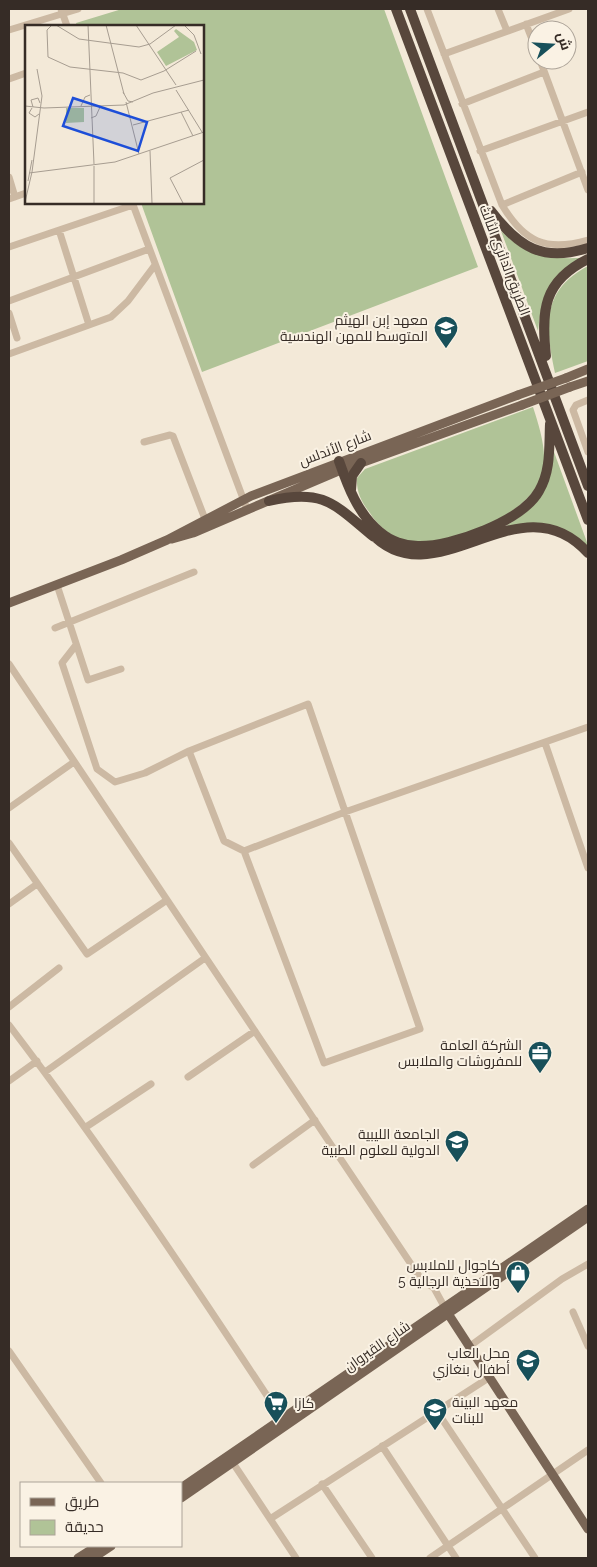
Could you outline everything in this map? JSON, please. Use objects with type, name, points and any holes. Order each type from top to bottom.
[{"type":"highway","name":"الطريق الدائري الثالث","points":[[396,9],[588,520]]},
{"type":"highway","name":"الطريق الدائري الثالث","points":[[410,9],[548,372],[588,486]]},
{"type":"highway","points":[[484,201],[506,231],[530,248],[547,254],[564,254],[588,248]]},
{"type":"highway","points":[[548,372],[543,320],[545,304],[559,280],[571,269],[588,259]]},
{"type":"highway","points":[[338,466],[351,493],[369,522],[381,533],[406,545],[434,545],[482,531],[503,522],[525,508],[540,490],[548,470],[550,418]]},
{"type":"highway","points":[[351,493],[352,476],[360,463]]},
{"type":"highway","points":[[338,466],[355,513],[376,538]]},
{"type":"highway","points":[[269,501],[306,495],[320,498],[338,506],[376,538],[402,552],[428,554],[444,551],[507,531],[542,527],[565,533],[580,544],[588,553]]},
{"type":"main road","name":"شارع الأندلس","points":[[9,603],[57,586],[167,540],[242,500],[338,466],[518,395],[588,370]]},
{"type":"main road","name":"شارع الأندلس","points":[[167,540],[185,536],[269,501],[338,466],[360,463],[588,381]]},
{"type":"main road","name":"شارع القيروان","points":[[182,1497],[233,1463],[588,1209]]},
{"type":"main road","name":"شارع القيروان","points":[[182,1487],[588,1217]]},
{"type":"main road","points":[[447,1311],[588,1529]]},
{"type":"main road","points":[[78,1558],[94,1547]]},
{"type":"main road","points":[[93,1558],[110,1547]]},
{"type":"street","points":[[9,30],[62,11],[78,9]]},
{"type":"street","points":[[428,9],[462,104],[502,204],[520,229],[529,237],[544,244],[569,246],[588,240]]},
{"type":"street","points":[[498,9],[507,32]]},
{"type":"street","points":[[444,54],[566,9]]},
{"type":"street","points":[[62,11],[67,25]]},
{"type":"street","points":[[462,104],[544,72],[588,190]]},
{"type":"street","points":[[9,79],[25,73]]},
{"type":"street","points":[[480,151],[588,112]]},
{"type":"street","points":[[502,204],[582,172]]},
{"type":"street","points":[[9,177],[12,198],[25,193]]},
{"type":"street","points":[[9,248],[132,204],[246,509]]},
{"type":"street","points":[[59,230],[89,325]]},
{"type":"street","points":[[9,301],[149,249]]},
{"type":"street","points":[[9,354],[111,317],[119,311],[155,265]]},
{"type":"street","points":[[9,313],[17,338]]},
{"type":"street","points":[[588,400],[576,405],[573,410],[588,452]]},
{"type":"street","points":[[144,442],[170,434],[173,436],[205,519]]},
{"type":"street","points":[[55,628],[194,572]]},
{"type":"street","points":[[57,586],[88,680],[121,668]]},
{"type":"street","points":[[76,645],[62,663],[98,769],[115,782],[145,773],[189,751],[308,704],[420,1029],[324,1063],[244,851],[224,841],[189,751]]},
{"type":"street","points":[[9,664],[421,1279],[434,1288],[447,1311]]},
{"type":"street","points":[[244,851],[345,812],[588,727]]},
{"type":"street","points":[[545,743],[588,868]]},
{"type":"street","points":[[9,808],[74,762]]},
{"type":"street","points":[[9,843],[87,954],[167,900]]},
{"type":"street","points":[[9,904],[37,884]]},
{"type":"street","points":[[45,1072],[205,958]]},
{"type":"street","points":[[9,1007],[59,968]]},
{"type":"street","points":[[9,1025],[86,1127],[283,1420]]},
{"type":"street","points":[[188,1077],[255,1031]]},
{"type":"street","points":[[9,1081],[37,1061]]},
{"type":"street","points":[[86,1127],[151,1084]]},
{"type":"street","points":[[253,1165],[315,1120]]},
{"type":"street","points":[[470,1346],[562,1279],[588,1264]]},
{"type":"street","points":[[573,1312],[588,1346]]},
{"type":"street","points":[[9,1351],[100,1482]]},
{"type":"street","points":[[270,1520],[322,1484],[490,1377]]},
{"type":"street","points":[[436,1410],[535,1558]]},
{"type":"street","points":[[382,1446],[456,1558]]},
{"type":"street","points":[[430,1558],[588,1450]]},
{"type":"street","points":[[233,1463],[296,1558]]},
{"type":"street","points":[[322,1484],[372,1558]]},
{"type":"green space","points":[[122,9],[384,9],[478,267],[202,372],[141,204],[204,204],[204,25],[77,25],[76,23]]},
{"type":"green space","points":[[501,231],[528,251],[556,258],[580,258],[549,289],[542,306],[538,331]]},
{"type":"green space","points":[[588,266],[588,361],[555,373],[549,340],[550,311],[554,298],[573,276]]},
{"type":"green space","points":[[533,407],[543,442],[544,461],[541,478],[533,492],[504,516],[467,533],[447,539],[413,542],[400,539],[383,528],[362,501],[357,488],[357,478],[365,469]]},
{"type":"green space","points":[[554,452],[588,549],[573,535],[506,526],[534,504],[540,496],[549,477]]},
{"type":"place","name":"معهد إبن الهيثم المتوسط للمهن الهندسية","points":[[446,349]]},
{"type":"place","name":"الشركة العامة للمفروشات والملابس","points":[[540,1074]]},
{"type":"place","name":"الجامعة الليبية الدولية للعلوم الطبية","points":[[457,1163]]},
{"type":"place","name":"كاجوال للملابس والاحذية الرجالية 5","points":[[518,1294]]},
{"type":"place","name":"محل العاب أطفال بنغازي","points":[[528,1382]]},
{"type":"place","name":"كازا","points":[[276,1424]]},
{"type":"place","name":"معهد البينة للبنات","points":[[435,1431]]}]
